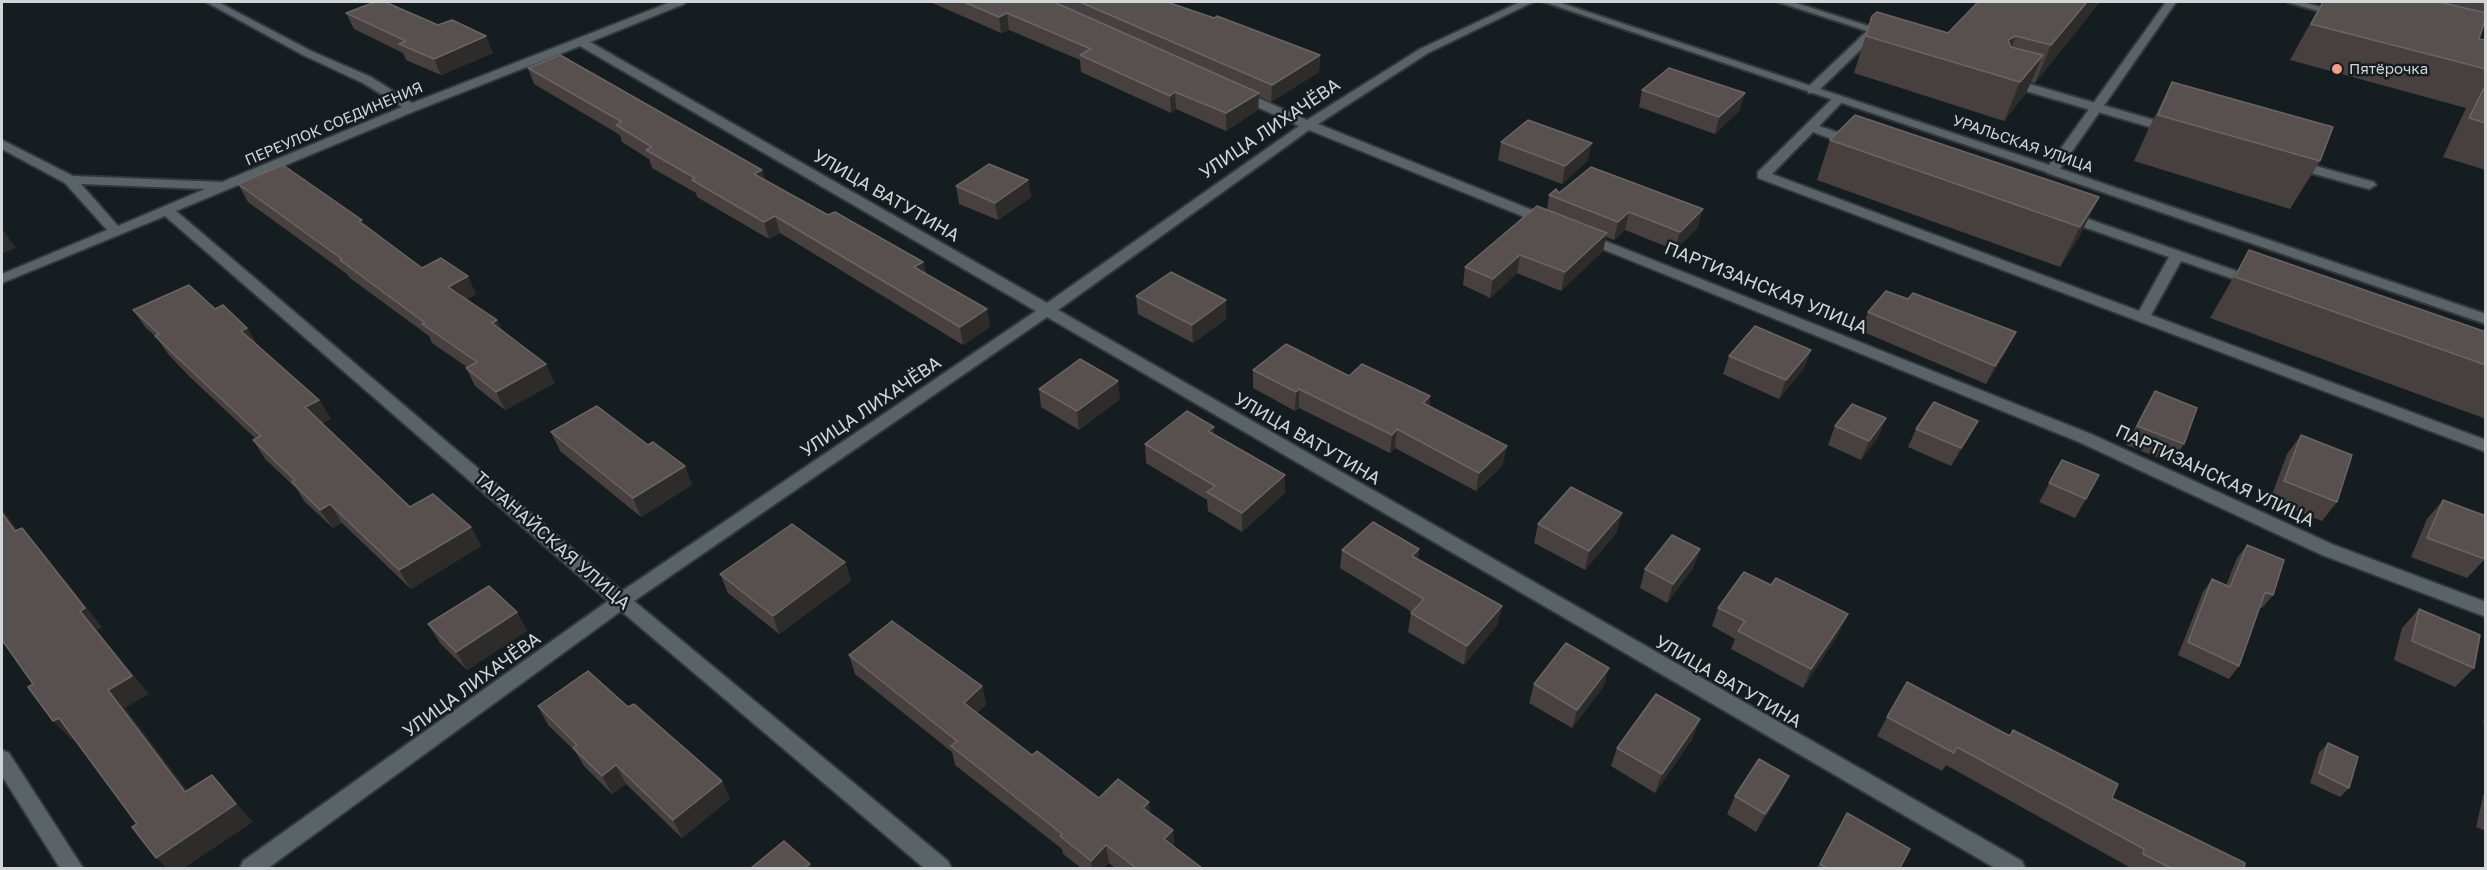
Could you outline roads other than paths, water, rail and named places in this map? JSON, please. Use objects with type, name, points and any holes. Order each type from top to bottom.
[{"type":"street","points":[[211,2],[307,53],[366,80],[411,108]]},
{"type":"street","name":"ПЕРЕУЛОК СОЕДИНЕНИЯ","points":[[2,279],[228,187],[411,108],[680,2]]},
{"type":"street","name":"УЛИЦА ЛИХАЧЁВА","points":[[251,868],[621,601],[1046,311],[1308,125],[1424,51],[1528,2]]},
{"type":"street","name":"УРАЛЬСКАЯ УЛИЦА","points":[[1549,2],[2052,170],[2486,319]]},
{"type":"street","points":[[1783,2],[1875,30],[1812,90]]},
{"type":"street","points":[[2052,170],[2171,2]]},
{"type":"street","points":[[2292,2],[2349,16]]},
{"type":"street","name":"УЛИЦА ВАТУТИНА","points":[[582,42],[2014,868]]},
{"type":"street","points":[[2000,79],[2187,134]]},
{"type":"street","name":"ПАРТИЗАНСКАЯ УЛИЦА","points":[[1223,87],[1308,125],[2085,438],[2328,550],[2486,610]]},
{"type":"street","points":[[1839,99],[1763,175],[2486,446]]},
{"type":"street","points":[[1811,127],[1866,146]]},
{"type":"street","points":[[2,144],[70,180],[116,232]]},
{"type":"street","points":[[2278,159],[2369,184]]},
{"type":"street","points":[[70,180],[228,187]]},
{"type":"street","name":"ТАГАНАЙСКАЯ УЛИЦА","points":[[167,212],[621,601],[940,868]]},
{"type":"street","points":[[2055,212],[2265,286]]},
{"type":"street","points":[[2144,317],[2177,255]]},
{"type":"street","points":[[2,759],[72,868]]},
{"type":"place","name":"Пятёрочка","points":[[2337,69]]}]
